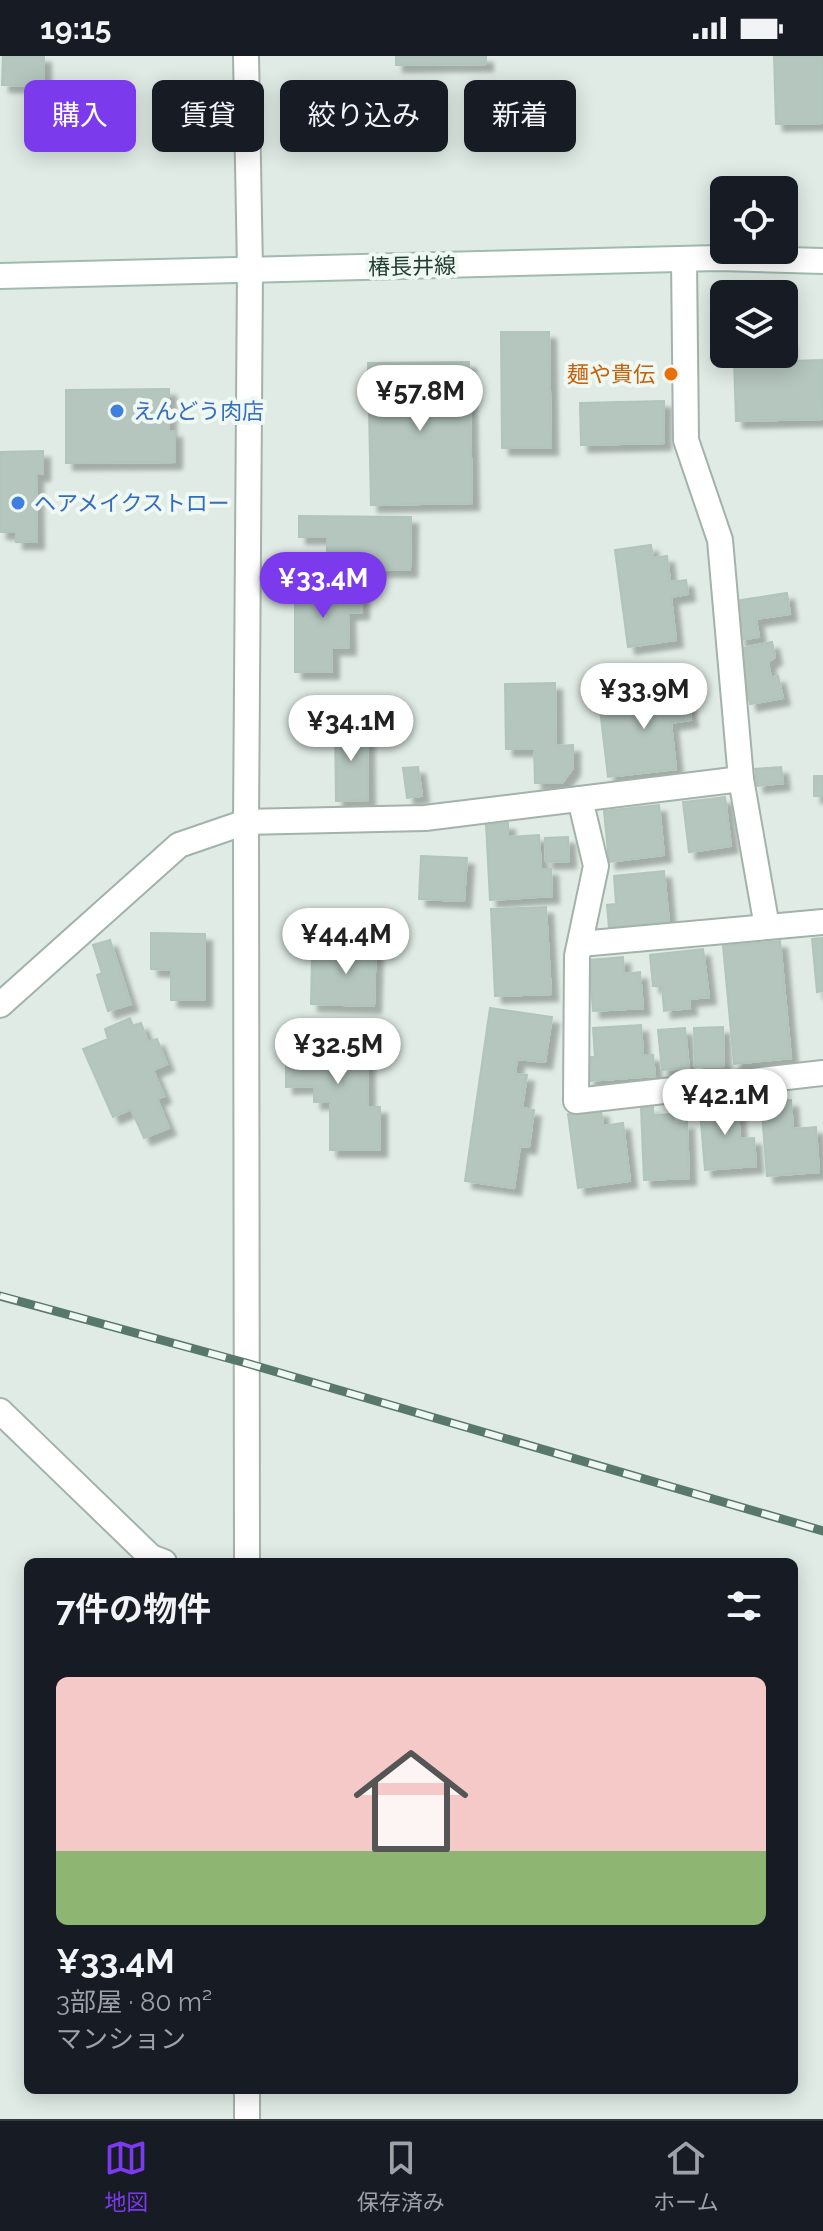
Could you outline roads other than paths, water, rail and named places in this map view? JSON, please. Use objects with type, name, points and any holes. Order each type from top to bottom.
[{"type":"street","points":[[246,56],[250,270],[246,822],[247,1558]]},
{"type":"street","points":[[684,259],[686,440],[720,540],[741,779],[767,927]]},
{"type":"street","name":"椿長井線","points":[[0,276],[684,259],[823,261]]},
{"type":"street","points":[[0,1005],[179,845],[246,822],[425,818],[741,779]]},
{"type":"street","points":[[580,799],[596,866],[577,956],[576,1101],[823,1073]]},
{"type":"street","points":[[580,944],[823,922]]},
{"type":"street","points":[[0,1411],[154,1558]]},
{"type":"street","points":[[247,2094],[247,2119]]},
{"type":"railway","points":[[0,1296],[246,1363],[823,1531]]},
{"type":"place","name":"麺や貴伝","points":[[671,374]]},
{"type":"place","name":"えんどう肉店","points":[[117,411]]},
{"type":"place","name":"ヘアメイクストロー","points":[[18,503]]}]
